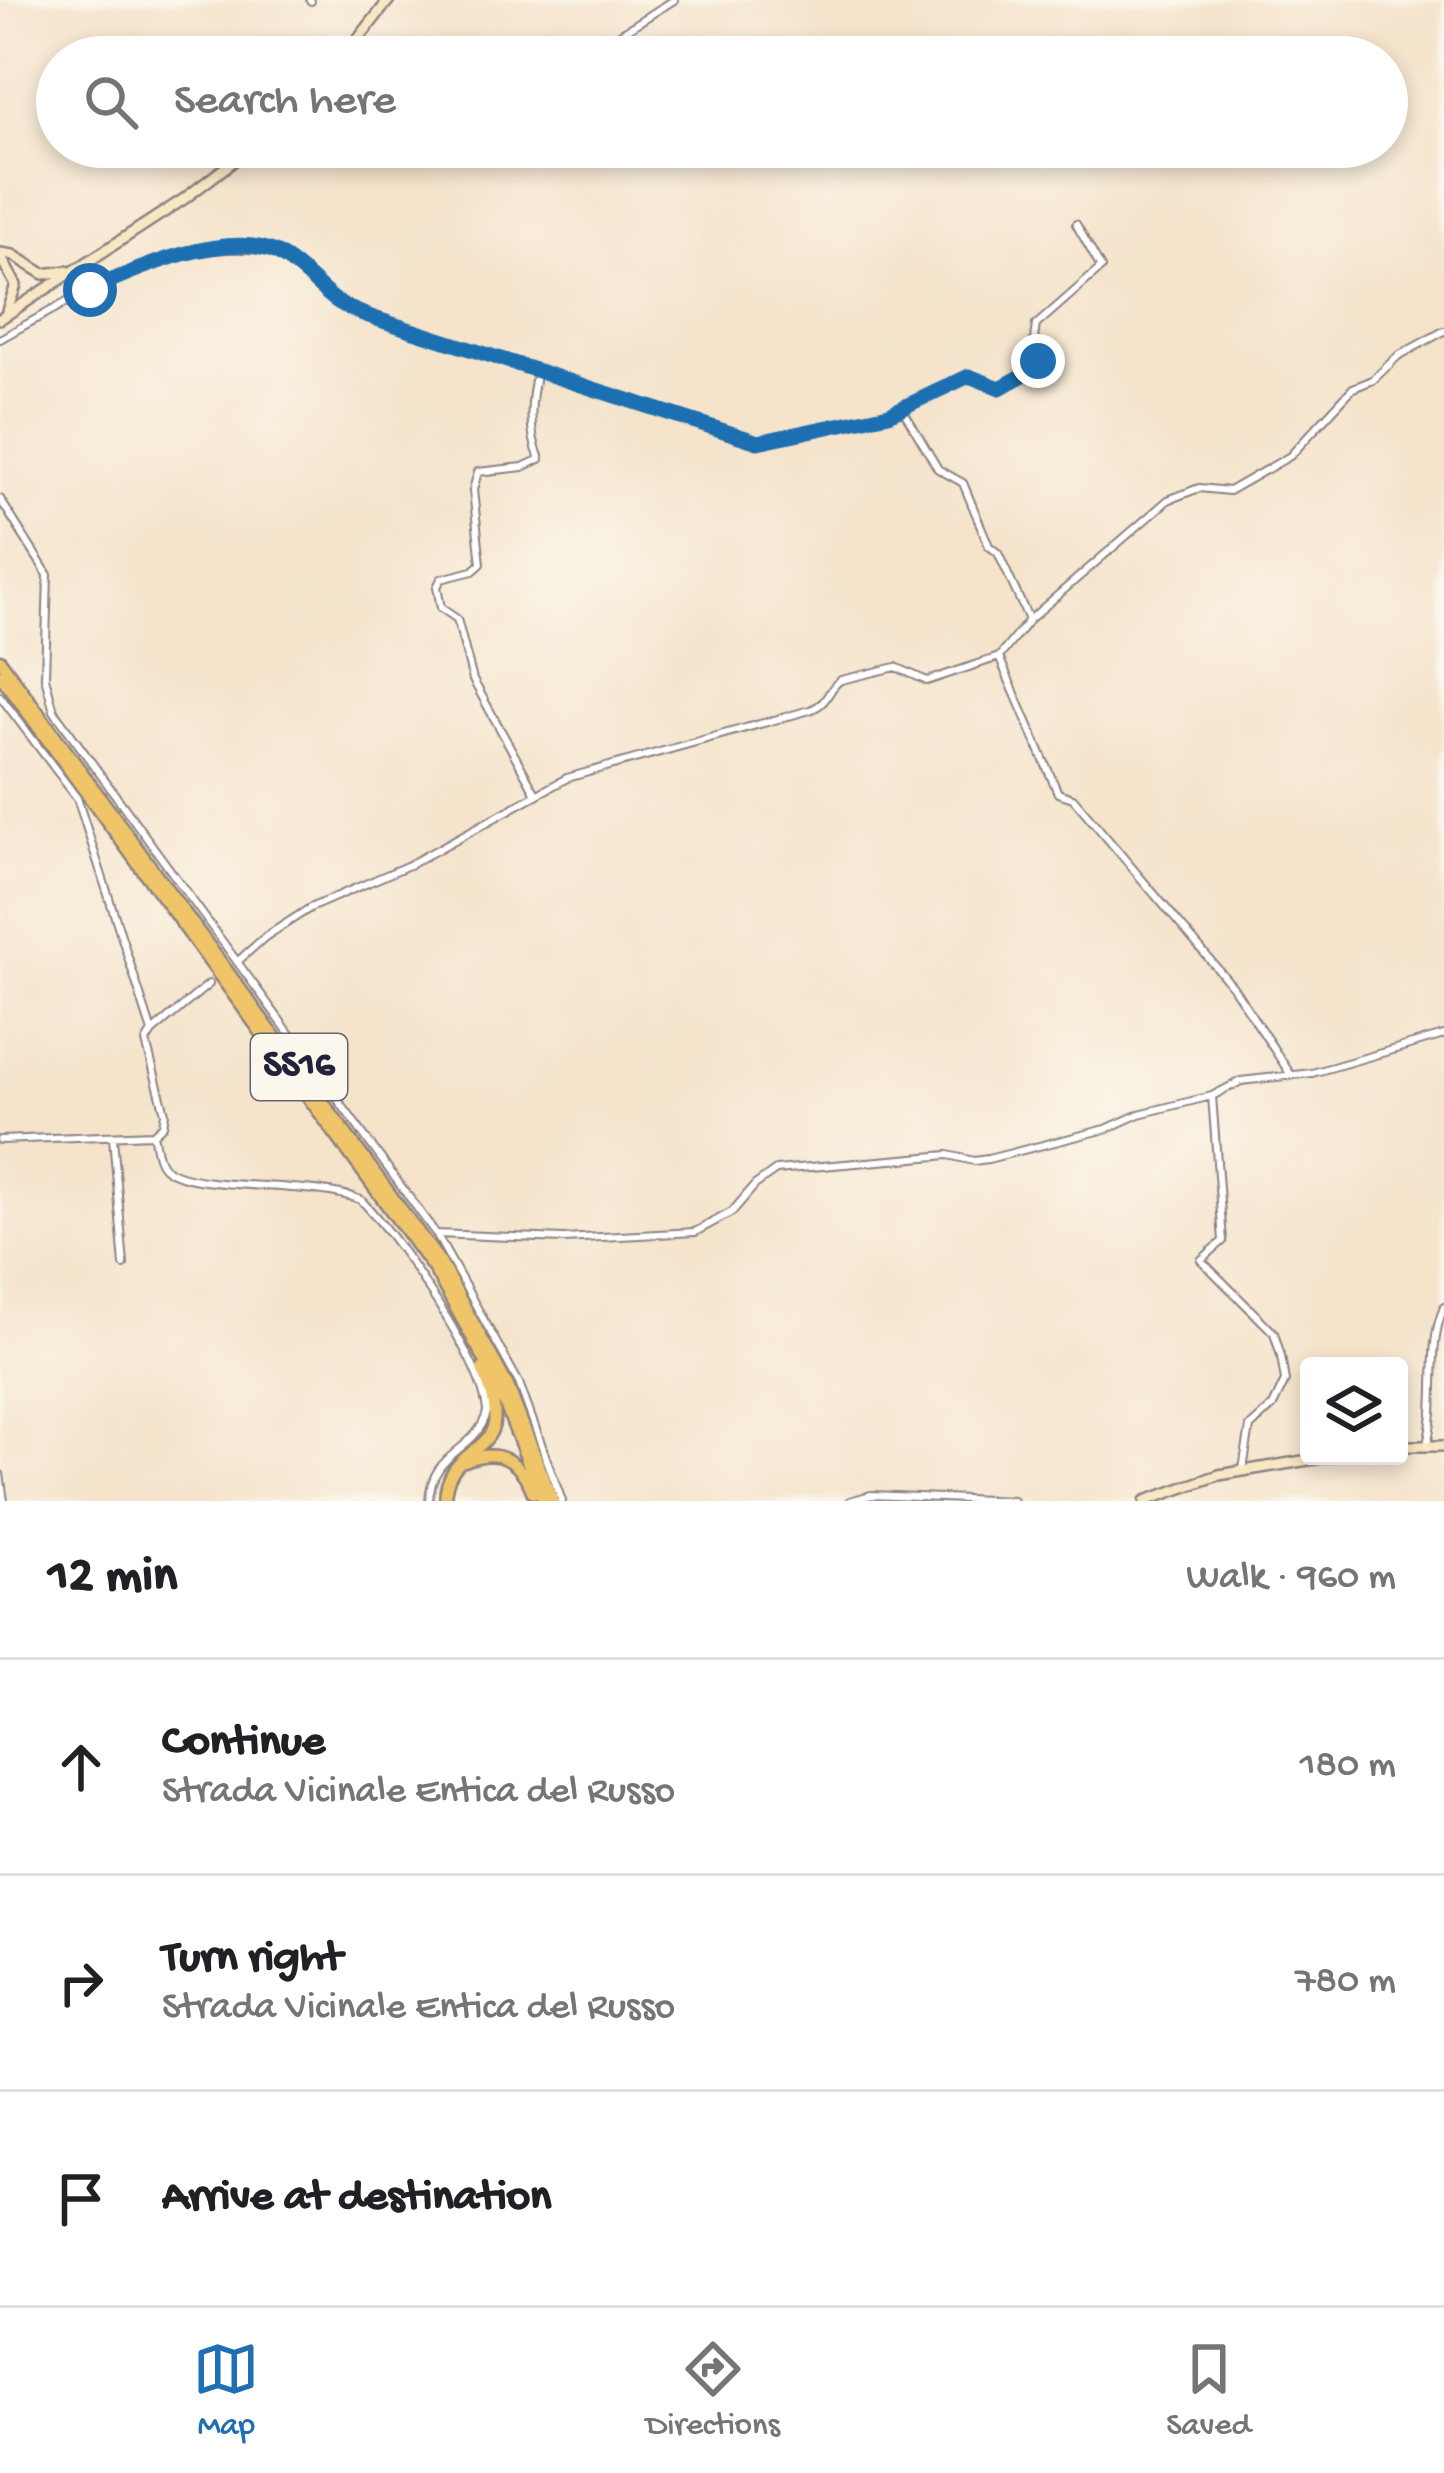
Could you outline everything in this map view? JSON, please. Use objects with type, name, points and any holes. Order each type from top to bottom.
[{"type":"highway","name":"SS16","points":[[0,660],[440,1262],[508,1386],[553,1501]]},
{"type":"highway","name":"SS16","points":[[0,675],[407,1231],[464,1321],[511,1416],[540,1501]]},
{"type":"highway","points":[[445,1501],[448,1479],[491,1435],[497,1413],[464,1321]]},
{"type":"highway","points":[[462,1462],[490,1453],[508,1458],[525,1474],[540,1501]]},
{"type":"main road","points":[[361,36],[389,0]]},
{"type":"main road","points":[[2,317],[184,200],[225,168]]},
{"type":"main road","points":[[35,296],[16,285],[0,255],[13,255],[29,268],[57,274],[83,266]]},
{"type":"main road","points":[[29,268],[35,296]]},
{"type":"main road","points":[[2,317],[16,285]]},
{"type":"main road","points":[[1408,1445],[1444,1445]]},
{"type":"main road","points":[[1145,1501],[1219,1475],[1300,1462]]},
{"type":"street","points":[[617,36],[674,0]]},
{"type":"street","points":[[0,339],[141,267],[194,251],[274,251],[347,308],[758,442],[902,408],[969,376],[1000,388],[1036,368],[1036,325],[1101,268],[1076,224]]},
{"type":"street","points":[[237,962],[310,908],[409,865],[536,792],[597,767],[810,710],[828,700],[841,680],[896,667],[927,681],[1000,657],[1029,620],[1168,500],[1198,488],[1229,491],[1290,456],[1353,388],[1373,380],[1398,356],[1444,331]]},
{"type":"street","points":[[536,792],[473,680],[457,619],[441,608],[436,587],[441,579],[473,571],[481,564],[473,490],[478,472],[523,467],[540,459],[531,429],[538,371]]},
{"type":"street","points":[[902,408],[938,470],[963,483],[989,547],[998,554],[1029,620]]},
{"type":"street","points":[[0,499],[48,574],[45,677],[54,711],[436,1234],[519,1383],[562,1501]]},
{"type":"street","points":[[1000,657],[1058,793],[1073,799],[1233,986],[1291,1075]]},
{"type":"street","points":[[0,696],[77,798],[152,1032]]},
{"type":"street","points":[[0,1140],[154,1134],[163,1125],[165,1113],[146,1042],[209,984]]},
{"type":"street","points":[[436,1234],[544,1239],[694,1232],[722,1220],[764,1176],[776,1171],[948,1155],[988,1159],[1106,1130],[1139,1114],[1212,1096],[1241,1082],[1401,1050],[1444,1035]]},
{"type":"street","points":[[1212,1096],[1222,1241],[1201,1260],[1274,1333],[1285,1381],[1273,1406],[1250,1426],[1243,1472]]},
{"type":"street","points":[[154,1134],[159,1160],[168,1170],[205,1181],[274,1185],[361,1200],[418,1272],[475,1375],[487,1412],[477,1435],[432,1475],[429,1501]]},
{"type":"street","points":[[113,1137],[124,1265]]},
{"type":"street","points":[[1427,1444],[1436,1411],[1435,1330],[1444,1307]]},
{"type":"street","points":[[0,1474],[4,1501]]},
{"type":"street","points":[[850,1501],[872,1495],[1013,1501]]},
{"type":"route","points":[[90,290],[141,267],[194,251],[225,247],[274,251],[347,308],[758,442],[889,414],[969,376],[1000,388],[1036,368],[1038,361]]}]
